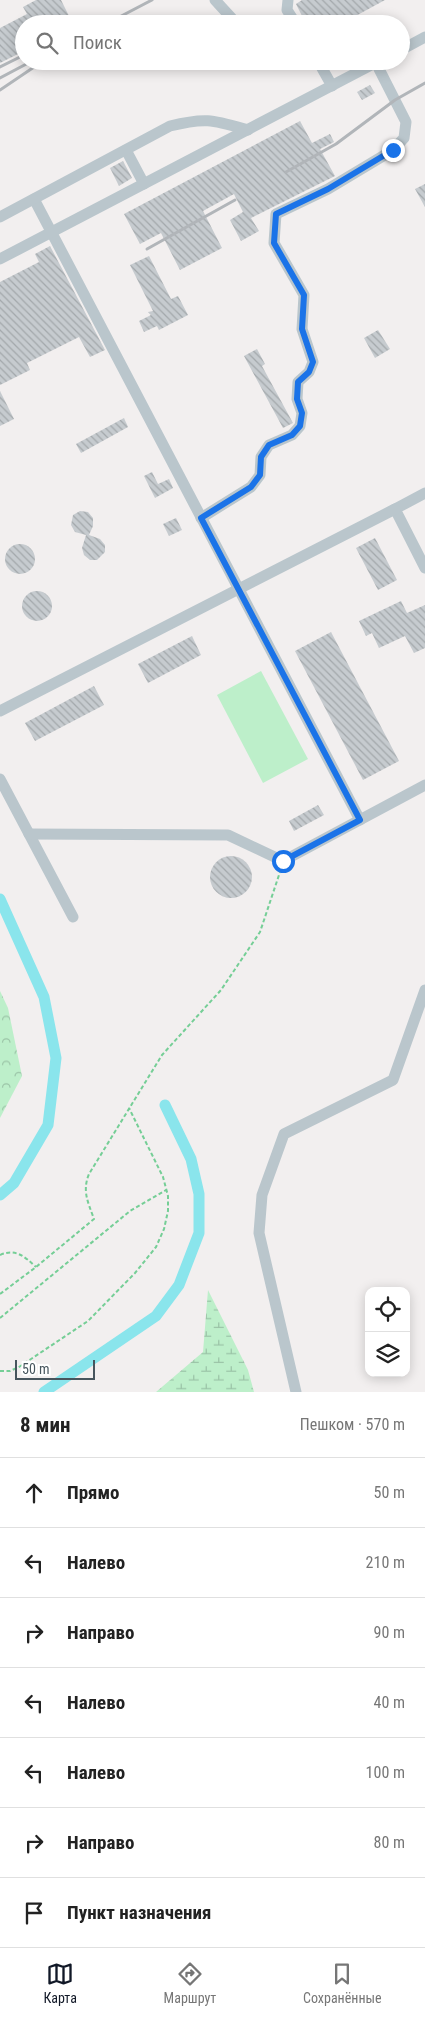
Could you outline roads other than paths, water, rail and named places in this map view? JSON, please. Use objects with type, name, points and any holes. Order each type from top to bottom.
[{"type":"street","points":[[215,0],[229,15]]},
{"type":"street","points":[[288,0],[287,10],[290,15]]},
{"type":"street","points":[[410,45],[425,37]]},
{"type":"street","points":[[323,70],[332,86]]},
{"type":"street","points":[[0,259],[363,70]]},
{"type":"street","points":[[201,518],[251,487],[260,475],[261,457],[269,445],[292,435],[300,426],[302,413],[297,399],[298,382],[309,372],[313,362],[302,329],[304,295],[274,243],[276,214],[328,189],[393,150],[404,138],[406,122],[382,70]]},
{"type":"street","points":[[0,217],[170,126],[195,120],[212,120],[248,130]]},
{"type":"street","points":[[126,150],[144,184]]},
{"type":"street","points":[[34,199],[360,820]]},
{"type":"street","points":[[0,711],[425,493]]},
{"type":"street","points":[[395,509],[425,568]]},
{"type":"street","points":[[0,779],[73,917]]},
{"type":"street","points":[[29,834],[228,835],[283,861],[425,785]]},
{"type":"street","points":[[296,1392],[259,1233],[262,1195],[284,1134],[393,1080],[425,990]]},
{"type":"waterway","points":[[0,899],[44,997],[56,1058],[48,1125],[14,1183],[0,1195]]},
{"type":"waterway","points":[[44,1392],[156,1316],[179,1285],[199,1233],[199,1194],[191,1159],[165,1105]]},
{"type":"railway","points":[[123,15],[152,0]]},
{"type":"railway","points":[[0,67],[15,60]]},
{"type":"railway","points":[[0,78],[15,70]]},
{"type":"railway","points":[[0,90],[30,70]]},
{"type":"railway","points":[[286,172],[336,144],[395,100],[425,83]]},
{"type":"railway","points":[[147,249],[235,200]]}]
